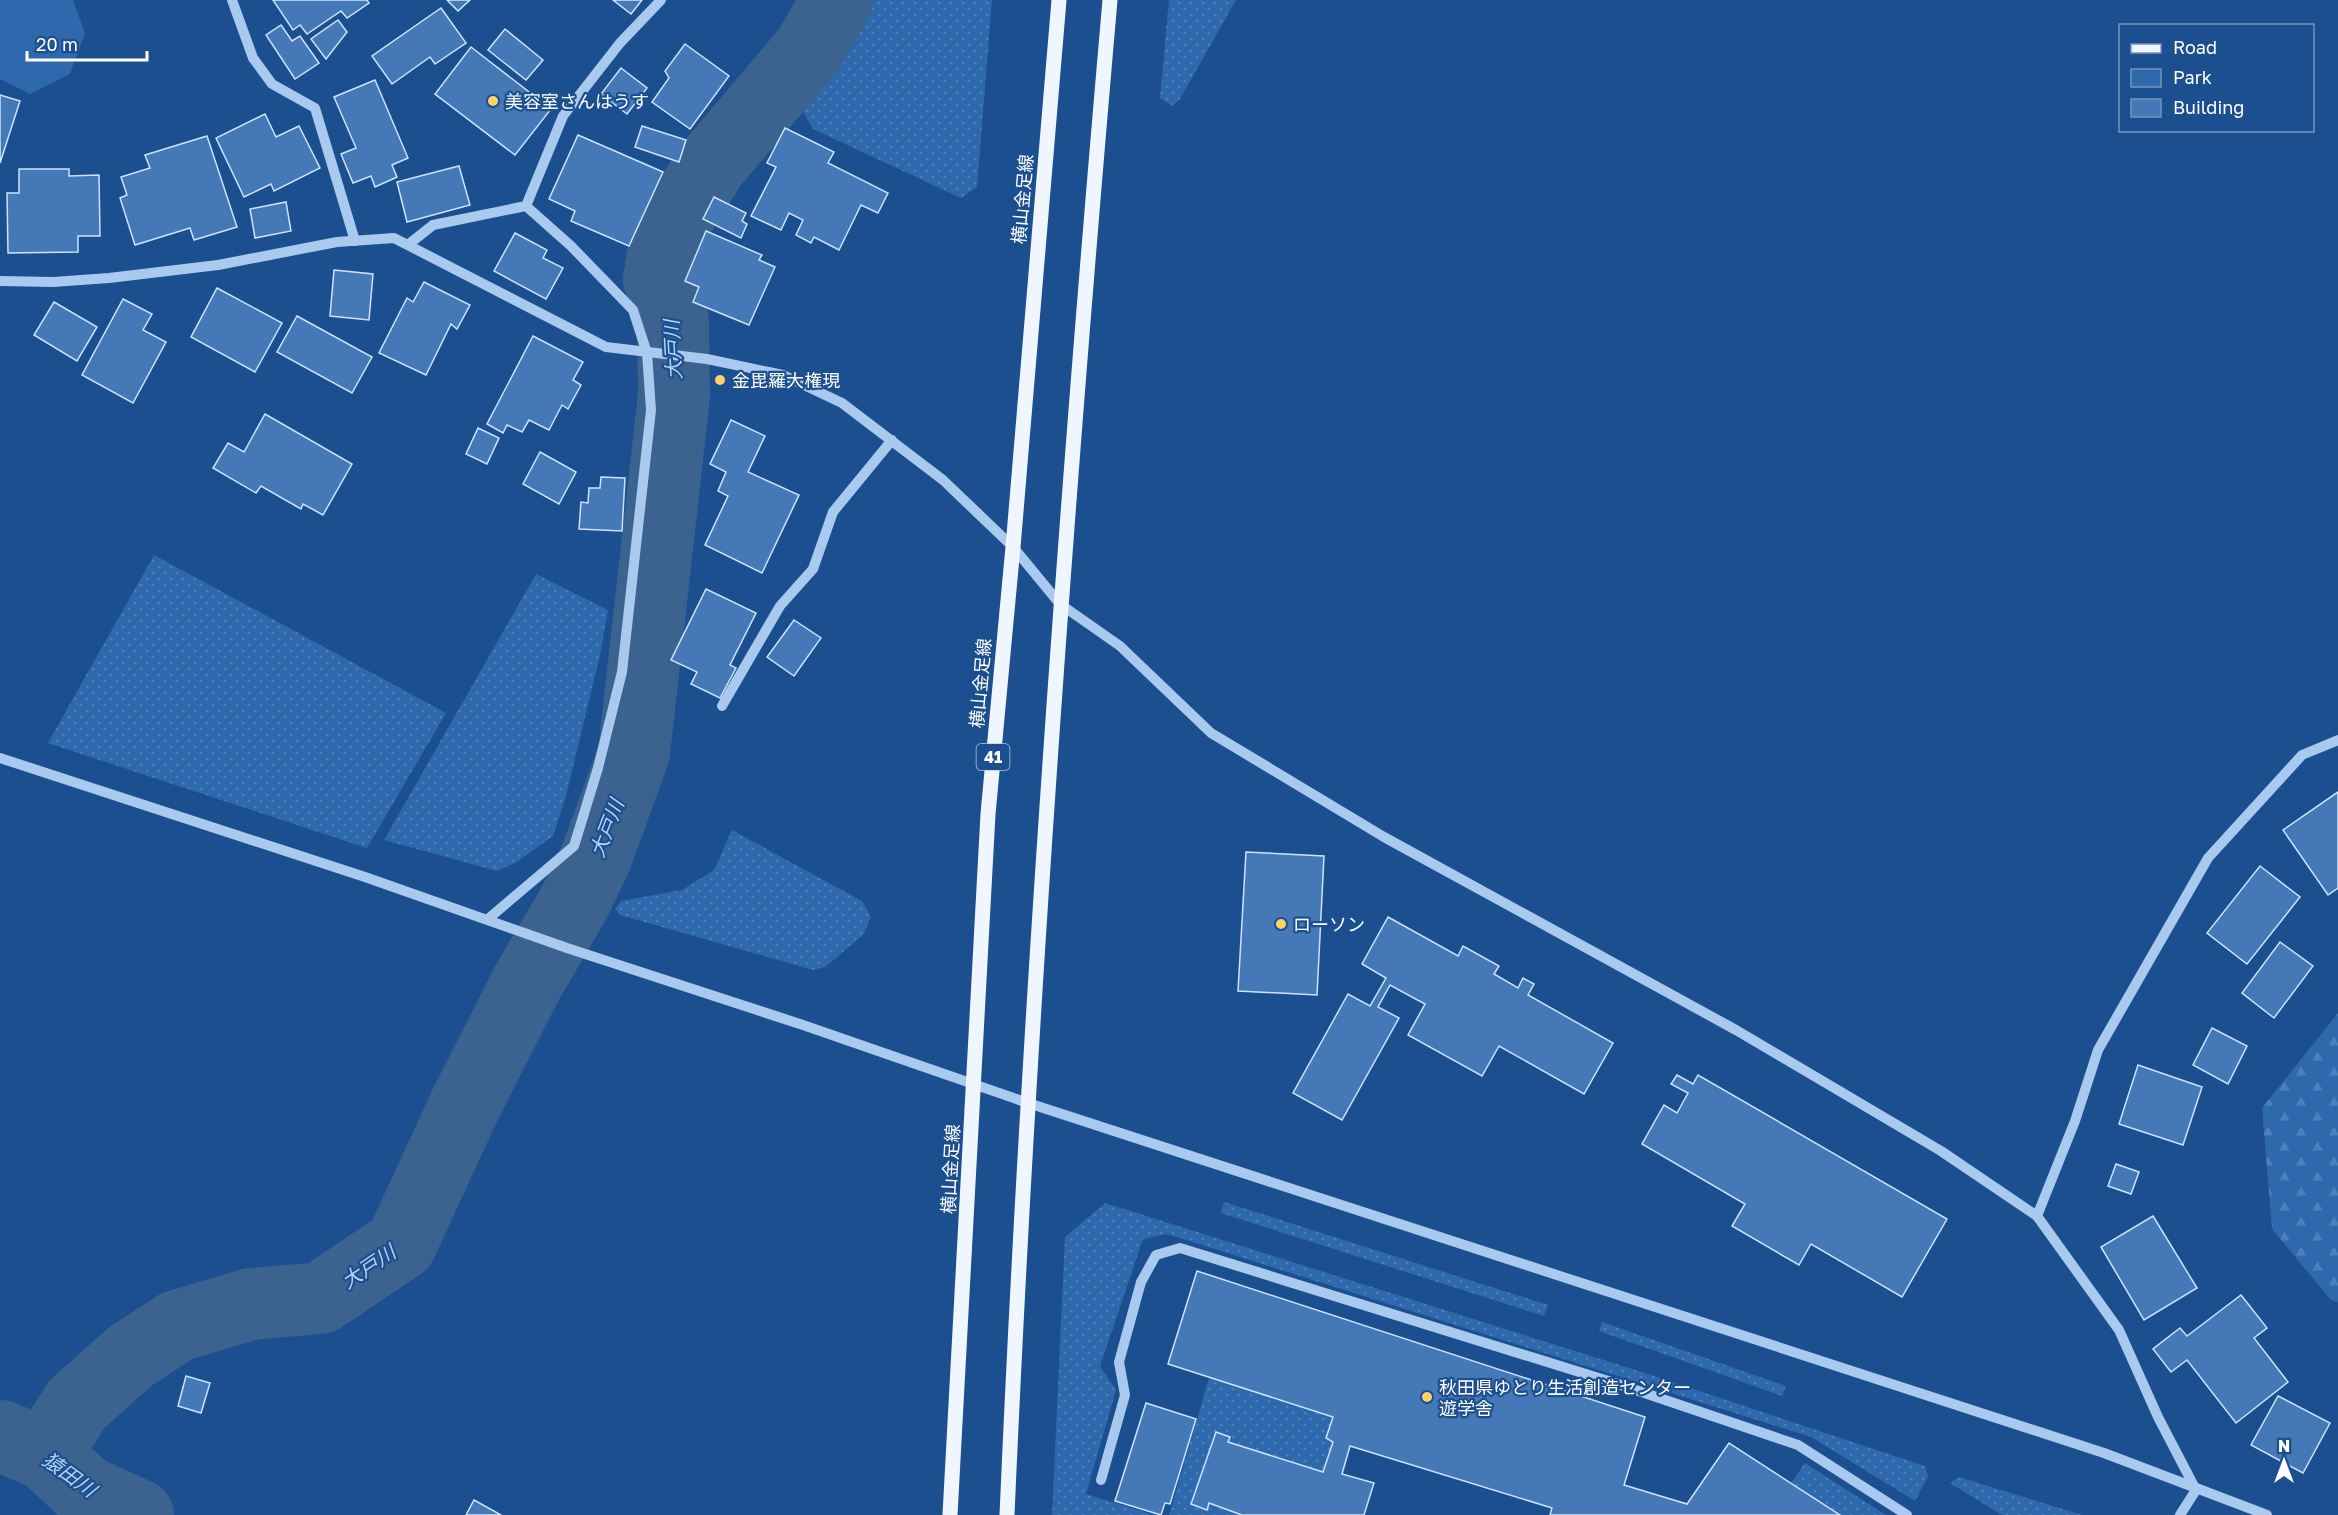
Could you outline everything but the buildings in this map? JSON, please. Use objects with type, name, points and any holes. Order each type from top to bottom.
[{"type":"main road","name":"横山金足線","points":[[950,1515],[988,814],[1059,0]]},
{"type":"main road","points":[[1007,1515],[1028,1103],[1060,604],[1110,0]]},
{"type":"street","points":[[232,0],[253,58],[272,84],[315,108],[355,241]]},
{"type":"street","points":[[526,206],[563,116],[620,42],[662,0]]},
{"type":"street","points":[[409,244],[433,225],[526,206]]},
{"type":"street","points":[[488,919],[574,846],[598,768],[622,672],[651,411],[649,353],[633,310],[571,246],[526,206]]},
{"type":"street","points":[[0,281],[53,282],[120,277],[218,265],[337,242],[394,238],[606,347],[707,359],[783,375],[842,403],[943,480],[1013,547],[1060,604],[1120,646],[1211,733],[1384,837],[1736,1030],[1941,1151],[2037,1216],[2119,1330],[2158,1418],[2196,1490]]},
{"type":"street","points":[[722,706],[780,606],[813,569],[833,512],[892,440]]},
{"type":"street","points":[[2037,1216],[2075,1121],[2098,1050],[2208,858],[2302,754],[2338,740]]},
{"type":"street","points":[[0,758],[365,877],[567,948],[785,1019],[1028,1103],[2104,1453],[2196,1490],[2267,1515]]},
{"type":"street","points":[[1101,1480],[1125,1395],[1119,1362],[1142,1282],[1156,1255],[1180,1248],[1618,1384],[1798,1445],[1907,1515]]},
{"type":"street","points":[[2180,1515],[2196,1490]]},
{"type":"green space","points":[[0,0],[73,0],[85,33],[70,74],[30,94],[0,79]]},
{"type":"green space","points":[[862,0],[992,0],[977,187],[961,198],[813,129],[802,110]]},
{"type":"green space","points":[[1169,0],[1236,0],[1180,99],[1172,106],[1160,98]]},
{"type":"green space","points":[[154,555],[446,713],[367,848],[48,743]]},
{"type":"green space","points":[[536,574],[608,610],[600,655],[566,796],[553,836],[517,862],[497,871],[384,840]]},
{"type":"green space","points":[[732,830],[862,901],[871,917],[863,935],[825,967],[813,970],[620,915],[615,909],[621,901],[682,890],[714,870]]},
{"type":"green space","points":[[2338,1013],[2338,1302],[2331,1300],[2272,1229],[2262,1108]]},
{"type":"green space","points":[[1224,1202],[1548,1305],[1544,1316],[1221,1213]]},
{"type":"green space","points":[[1105,1203],[1645,1373],[1925,1466],[1928,1477],[1915,1501],[1811,1437],[1167,1234],[1143,1239],[1100,1366],[1116,1390],[1086,1494],[1154,1515],[1052,1515],[1065,1237]]},
{"type":"green space","points":[[1602,1322],[1786,1386],[1782,1396],[1599,1331]]},
{"type":"green space","points":[[1209,1378],[1333,1417],[1326,1438],[1333,1442],[1323,1472],[1228,1442],[1230,1437],[1216,1432],[1191,1504],[1206,1510],[1209,1503],[1242,1515],[1169,1515]]},
{"type":"green space","points":[[1805,1463],[1886,1515],[1840,1515],[1791,1483]]},
{"type":"green space","points":[[1959,1477],[2082,1515],[2002,1515],[1950,1483]]},
{"type":"waterway","name":"大戸川","points":[[45,1454],[77,1404],[131,1356],[177,1326],[251,1304],[321,1298],[401,1244],[465,1105],[527,983],[574,903],[595,860],[634,753],[674,395],[673,321],[659,280],[666,236],[711,165],[810,48],[837,0]]},
{"type":"waterway","name":"猿田川","points":[[1,1436],[45,1454],[85,1491],[138,1515]]},
{"type":"place","name":"美容室さんはうす","points":[[493,101]]},
{"type":"place","name":"金毘羅大権現","points":[[720,380]]},
{"type":"place","name":"ローソン","points":[[1281,924]]},
{"type":"place","name":"秋田県ゆとり生活創造センター 遊学舎","points":[[1427,1397]]}]
